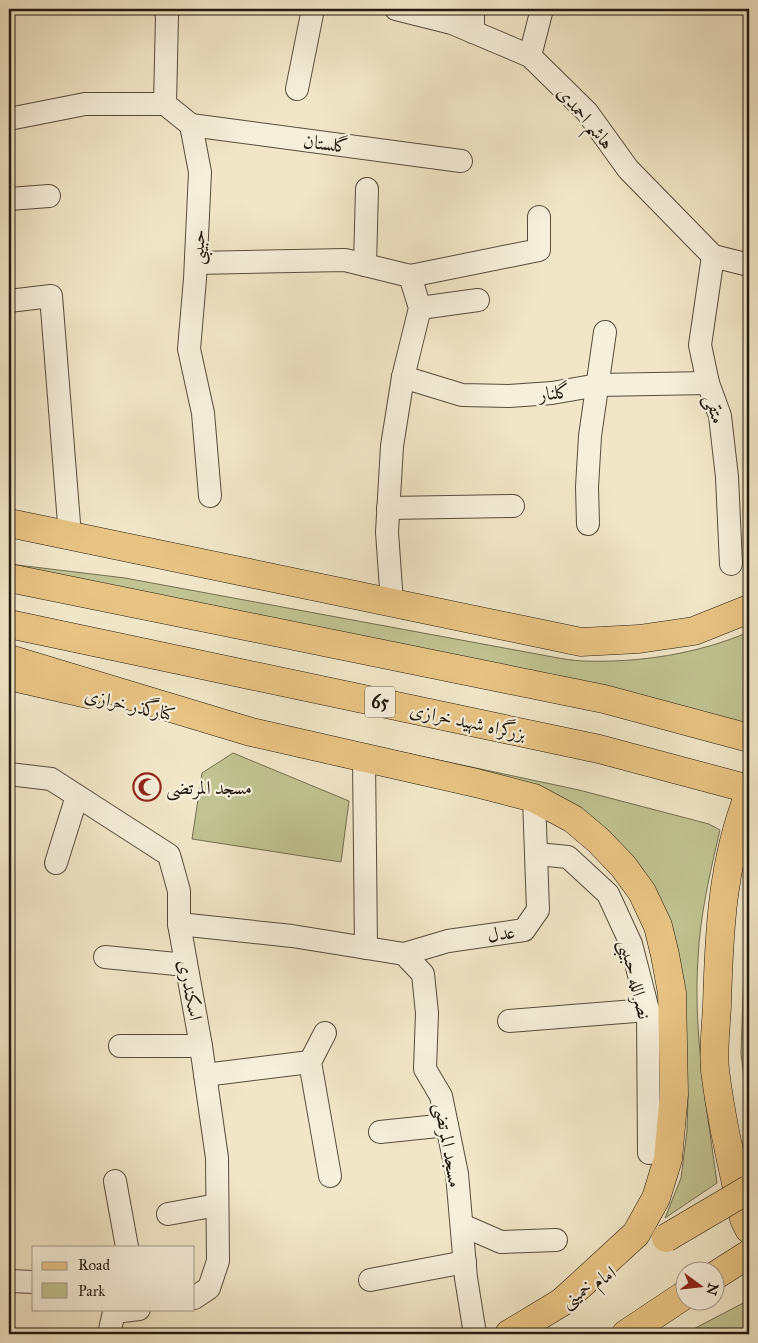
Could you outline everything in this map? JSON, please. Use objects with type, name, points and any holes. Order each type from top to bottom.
[{"type":"main road","points":[[9,523],[581,642],[639,639],[694,631],[749,609]]},
{"type":"main road","points":[[9,578],[604,699],[749,738]]},
{"type":"main road","name":"بزرگراه شهید خرازی","points":[[9,624],[599,749],[749,789]]},
{"type":"main road","points":[[9,659],[251,732],[534,798],[573,819],[598,840],[623,866],[642,892],[658,926],[672,993],[674,1094],[668,1159],[656,1198],[636,1234],[562,1302]]},
{"type":"main road","name":"کنارگذر خرازی","points":[[9,676],[251,732]]},
{"type":"main road","points":[[745,806],[725,880],[719,950],[715,1068],[724,1125],[744,1219],[749,1229]]},
{"type":"main road","name":"امام خمینی","points":[[509,1334],[749,1189]]},
{"type":"main road","points":[[726,1269],[749,1254]]},
{"type":"main road","points":[[626,1334],[676,1301]]},
{"type":"street","points":[[165,9],[167,16],[165,104]]},
{"type":"street","points":[[297,89],[313,9]]},
{"type":"street","name":"هاشم احمدی","points":[[396,9],[452,23],[530,56],[586,112],[628,169],[713,256]]},
{"type":"street","points":[[473,9],[473,32]]},
{"type":"street","points":[[530,56],[542,9]]},
{"type":"street","points":[[9,118],[85,104],[165,104],[191,125]]},
{"type":"street","name":"گلستان","points":[[191,125],[461,161]]},
{"type":"street","name":"حبیبی","points":[[191,125],[200,172],[196,263],[189,349],[203,414],[210,496]]},
{"type":"street","points":[[365,265],[367,189]]},
{"type":"street","points":[[9,199],[49,196]]},
{"type":"street","points":[[196,263],[344,260],[410,276],[539,250],[539,217]]},
{"type":"street","points":[[713,256],[749,265]]},
{"type":"street","name":"متقی","points":[[713,256],[700,345],[708,383],[720,416],[727,477],[731,564]]},
{"type":"street","points":[[392,603],[387,532],[392,446],[403,377],[420,308],[410,276]]},
{"type":"street","points":[[9,301],[52,296],[70,536]]},
{"type":"street","points":[[420,308],[478,300]]},
{"type":"street","points":[[588,524],[587,487],[590,436],[605,332]]},
{"type":"street","name":"گلنار","points":[[403,377],[462,395],[509,396],[552,393],[598,385],[708,383]]},
{"type":"street","points":[[388,508],[513,506]]},
{"type":"street","points":[[364,758],[366,948]]},
{"type":"street","name":"اسکندری","points":[[9,774],[51,779],[170,855],[179,891],[179,924],[201,1046],[217,1158],[218,1261],[210,1288],[195,1297]]},
{"type":"street","points":[[56,863],[77,796]]},
{"type":"street","name":"عدل","points":[[404,954],[448,941],[524,930],[538,910],[534,798]]},
{"type":"street","name":"نصرالله حبیبی","points":[[537,854],[568,858],[608,894],[631,944],[648,1010],[649,1153]]},
{"type":"street","points":[[179,924],[292,936],[404,954]]},
{"type":"street","name":"مسجد المرتضی","points":[[404,954],[423,974],[427,1013],[425,1069],[441,1096],[457,1174],[465,1262],[475,1334]]},
{"type":"street","points":[[105,957],[186,965]]},
{"type":"street","points":[[509,1020],[648,1010]]},
{"type":"street","points":[[325,1033],[310,1062],[330,1176]]},
{"type":"street","points":[[120,1046],[201,1046]]},
{"type":"street","points":[[205,1076],[310,1062]]},
{"type":"street","points":[[380,1132],[447,1125]]},
{"type":"street","points":[[115,1181],[127,1246]]},
{"type":"street","points":[[168,1214],[218,1205]]},
{"type":"street","points":[[462,1225],[501,1242],[556,1240]]},
{"type":"street","points":[[370,1280],[465,1262]]},
{"type":"street","points":[[9,1280],[32,1282]]},
{"type":"street","points":[[109,1334],[114,1312],[131,1310]]},
{"type":"green space","points":[[9,564],[125,578],[576,660],[604,661],[668,656],[709,646],[749,632],[749,725],[9,568]]},
{"type":"green space","points":[[369,751],[401,752],[579,790],[709,824],[720,830],[703,910],[697,986],[699,1043],[717,1183],[665,1218],[681,1178],[687,1131],[688,1097],[672,932],[657,891],[632,859],[610,837]]},
{"type":"green space","points":[[233,753],[349,801],[341,862],[192,839],[202,773]]},
{"type":"green space","points":[[749,899],[749,1121],[741,1053],[746,909]]},
{"type":"green space","points":[[749,1300],[749,1334],[684,1334]]},
{"type":"place","name":"مسجد المرتضی","points":[[147,787]]}]
